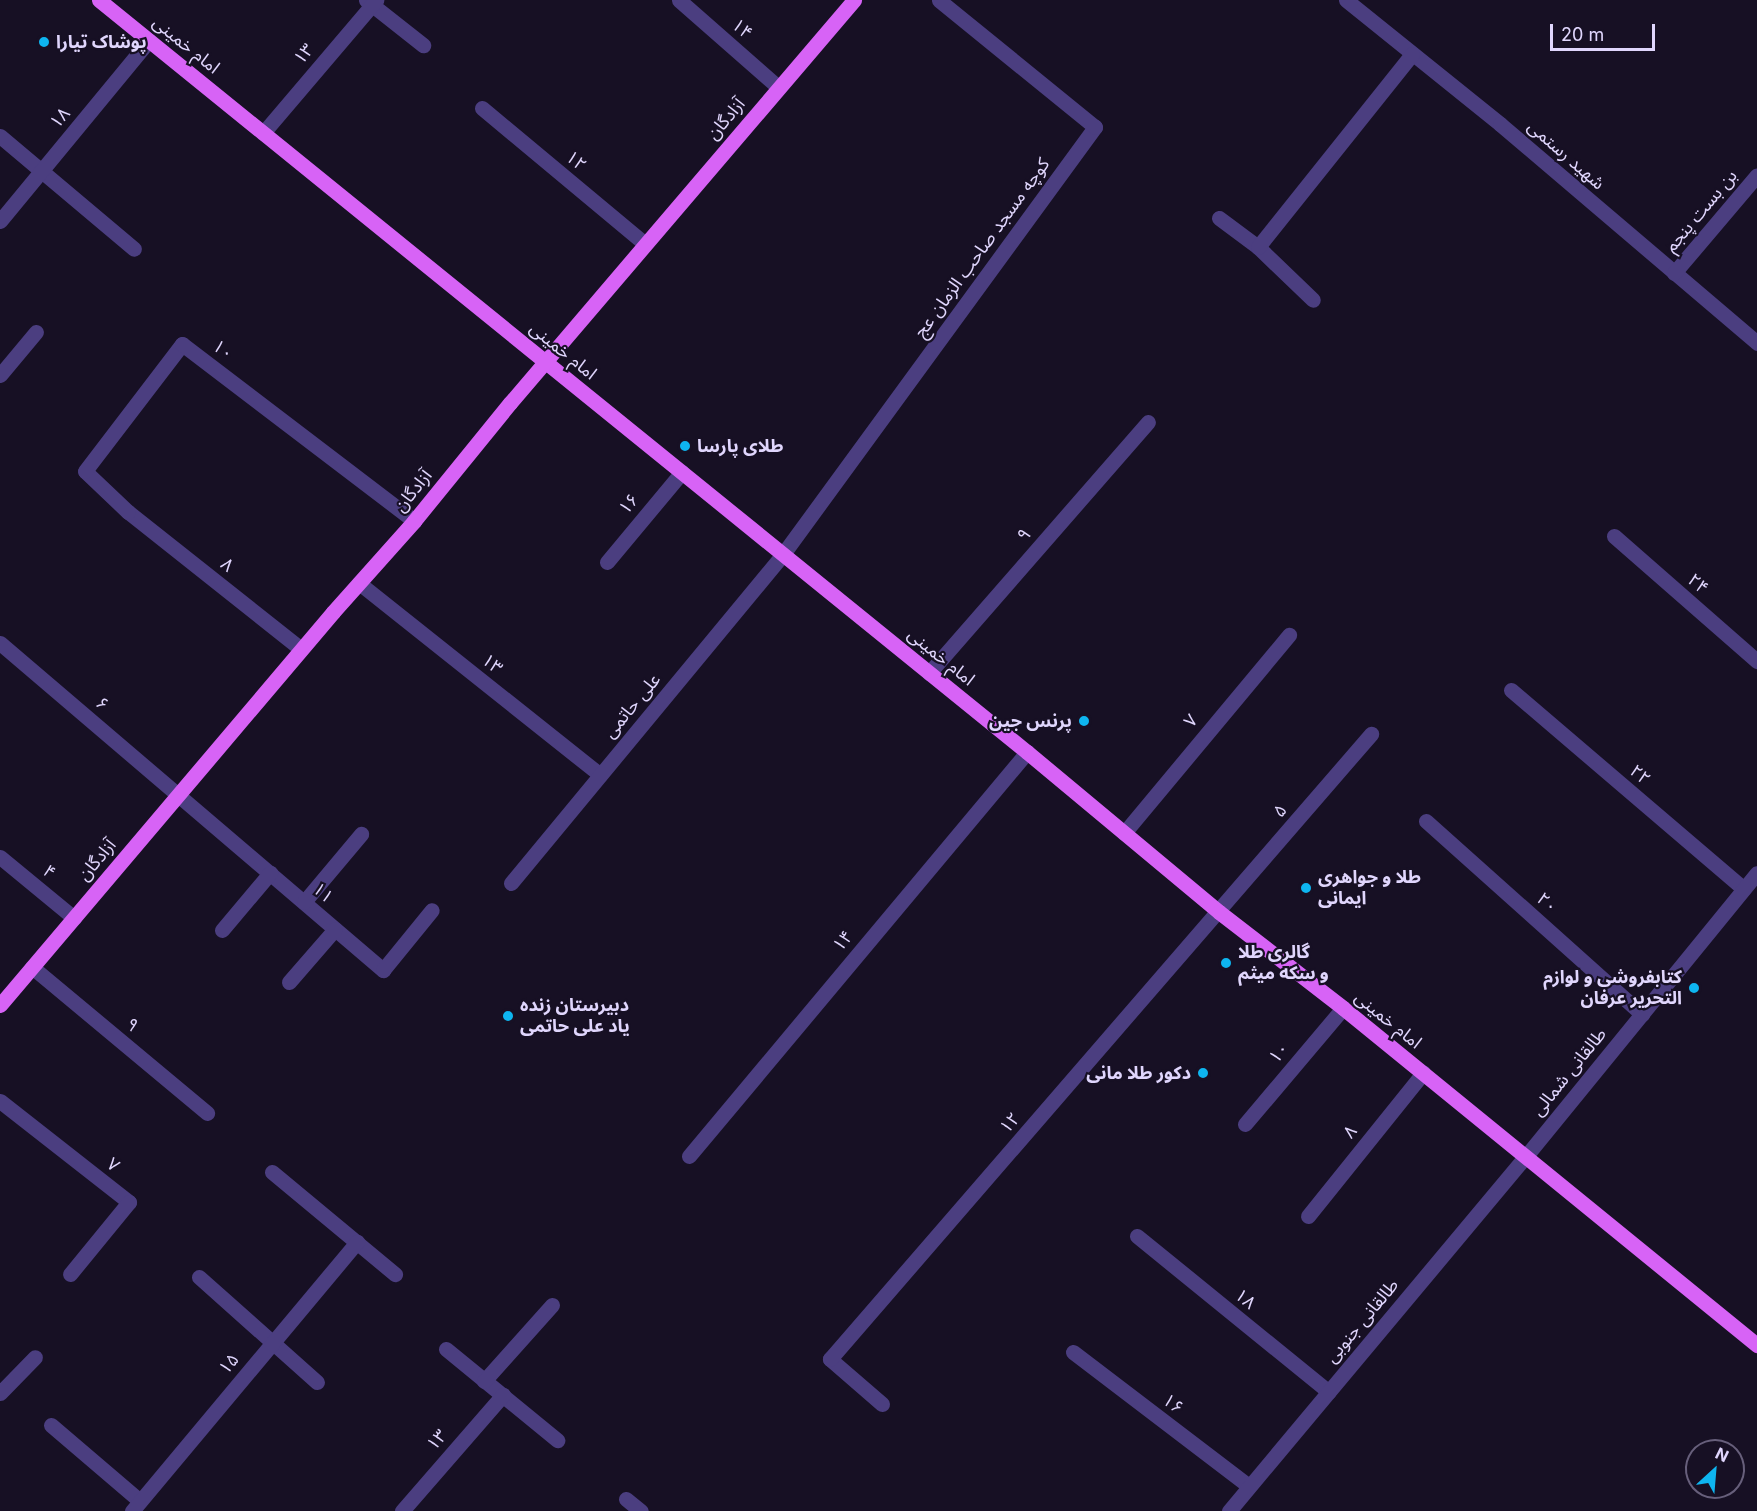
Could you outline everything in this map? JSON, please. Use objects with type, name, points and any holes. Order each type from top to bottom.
[{"type":"main road","name":"امام خمینی","points":[[99,0],[1027,752],[1219,912],[1343,1008],[1757,1345]]},
{"type":"main road","name":"آزادگان","points":[[0,1005],[302,649],[414,521],[545,362],[854,0]]},
{"type":"street","name":"۱۴","points":[[679,0],[778,87]]},
{"type":"street","name":"کوچه مسجد صاحب الزمان عج","points":[[783,554],[1095,127],[939,0]]},
{"type":"street","name":"شهید رستمی","points":[[1346,0],[1500,124],[1757,343]]},
{"type":"street","points":[[371,2],[423,45]]},
{"type":"street","name":"۱۳","points":[[263,133],[371,2]]},
{"type":"street","name":"۱۸","points":[[0,220],[149,40]]},
{"type":"street","points":[[1258,247],[1412,54]]},
{"type":"street","name":"۱۲","points":[[482,108],[645,244]]},
{"type":"street","points":[[0,136],[134,249]]},
{"type":"street","name":"بن بست پنجم","points":[[1674,273],[1757,175]]},
{"type":"street","points":[[1219,218],[1258,247],[1313,300]]},
{"type":"street","points":[[0,375],[36,332]]},
{"type":"street","name":"۱۰","points":[[128,512],[85,471],[182,344],[414,521]]},
{"type":"street","name":"۹","points":[[929,673],[1148,422]]},
{"type":"street","name":"۱۶","points":[[607,562],[682,472]]},
{"type":"street","name":"۸","points":[[128,512],[302,649]]},
{"type":"street","name":"۲۴","points":[[1614,536],[1757,661]]},
{"type":"street","name":"علی حاتمی","points":[[511,883],[783,554]]},
{"type":"street","name":"۱۳","points":[[359,583],[600,775]]},
{"type":"street","name":"۷","points":[[1124,833],[1289,635]]},
{"type":"street","name":"۶","points":[[0,643],[178,794]]},
{"type":"street","name":"۲۲","points":[[1511,690],[1744,889]]},
{"type":"street","name":"۵","points":[[1219,912],[1371,734]]},
{"type":"street","name":"۱۴","points":[[688,1156],[1027,752]]},
{"type":"street","name":"۱۱","points":[[178,794],[383,970],[432,910]]},
{"type":"street","name":"۲۰","points":[[1426,821],[1642,1014]]},
{"type":"street","points":[[304,902],[361,834]]},
{"type":"street","name":"۴","points":[[0,857],[74,918]]},
{"type":"street","points":[[222,930],[270,873]]},
{"type":"street","name":"طالقانی شمالی","points":[[1526,1156],[1757,873]]},
{"type":"street","name":"۱۲","points":[[882,1404],[830,1359],[1219,912]]},
{"type":"street","points":[[289,982],[334,929]]},
{"type":"street","name":"۹","points":[[32,967],[207,1113]]},
{"type":"street","name":"۱۰","points":[[1245,1124],[1343,1008]]},
{"type":"street","name":"۸","points":[[1308,1216],[1423,1073]]},
{"type":"street","name":"۷","points":[[0,1101],[129,1202],[70,1274]]},
{"type":"street","name":"طالقانی جنوبی","points":[[1229,1511],[1526,1156]]},
{"type":"street","points":[[272,1172],[395,1274]]},
{"type":"street","name":"۱۸","points":[[1137,1236],[1329,1392]]},
{"type":"street","name":"۱۵","points":[[136,1506],[357,1242]]},
{"type":"street","points":[[199,1277],[317,1382]]},
{"type":"street","points":[[484,1381],[552,1305]]},
{"type":"street","points":[[446,1349],[557,1440]]},
{"type":"street","name":"۱۶","points":[[1073,1352],[1249,1486]]},
{"type":"street","points":[[0,1393],[35,1357]]},
{"type":"street","name":"۱۳","points":[[402,1511],[502,1395]]},
{"type":"street","points":[[51,1425],[136,1506]]},
{"type":"street","points":[[626,1499],[641,1511]]},
{"type":"place","name":"پوشاک تیارا","points":[[44,42]]},
{"type":"place","name":"طلای پارسا","points":[[685,446]]},
{"type":"place","name":"پرنس جین","points":[[1084,721]]},
{"type":"place","name":"طلا و جواهری ایمانی","points":[[1306,888]]},
{"type":"place","name":"گالری طلا و سکه میثم","points":[[1226,963]]},
{"type":"place","name":"کتابفروشی و لوازم التحریر عرفان","points":[[1694,988]]},
{"type":"place","name":"دبیرستان زنده یاد علی حاتمی","points":[[508,1016]]},
{"type":"place","name":"دکور طلا مانی","points":[[1203,1073]]}]
